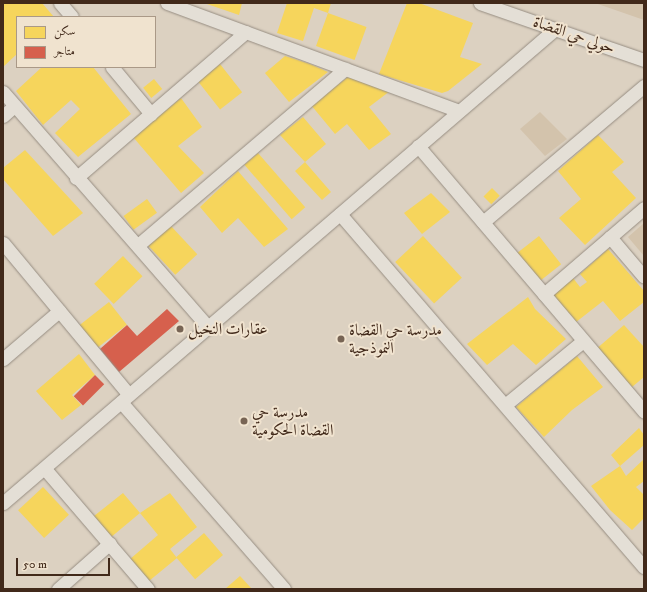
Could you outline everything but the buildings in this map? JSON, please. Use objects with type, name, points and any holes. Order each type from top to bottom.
[{"type":"street","points":[[60,3],[71,16]]},
{"type":"street","points":[[167,3],[459,111]]},
{"type":"street","name":"حولي حي القضاة","points":[[480,3],[644,60]]},
{"type":"street","points":[[3,503],[555,29]]},
{"type":"street","points":[[76,178],[246,32]]},
{"type":"street","points":[[113,68],[151,114]]},
{"type":"street","points":[[138,245],[345,69]]},
{"type":"street","points":[[483,222],[644,86]]},
{"type":"street","points":[[3,92],[76,178],[138,245],[208,328]]},
{"type":"street","points":[[3,116],[14,106]]},
{"type":"street","points":[[418,146],[644,412]]},
{"type":"street","points":[[544,294],[644,208]]},
{"type":"street","points":[[340,214],[644,567]]},
{"type":"street","points":[[610,237],[644,277]]},
{"type":"street","points":[[3,243],[59,311],[125,399],[284,589]]},
{"type":"street","points":[[3,359],[59,311]]},
{"type":"street","points":[[505,405],[584,341]]},
{"type":"street","points":[[44,469],[110,543],[148,589]]},
{"type":"street","points":[[58,589],[110,543]]},
{"type":"shaded area","points":[[595,3],[644,3],[644,20]]},
{"type":"shaded area","points":[[540,112],[567,139],[545,156],[520,129]]},
{"type":"shaded area","points":[[644,223],[644,256],[628,237]]},
{"type":"place","name":"عقارات النخيل","points":[[180,329]]},
{"type":"place","name":"مدرسة حي القضاة النموذجية","points":[[341,339]]},
{"type":"place","name":"مدرسة حي القضاة الحكومية","points":[[244,421]]}]
